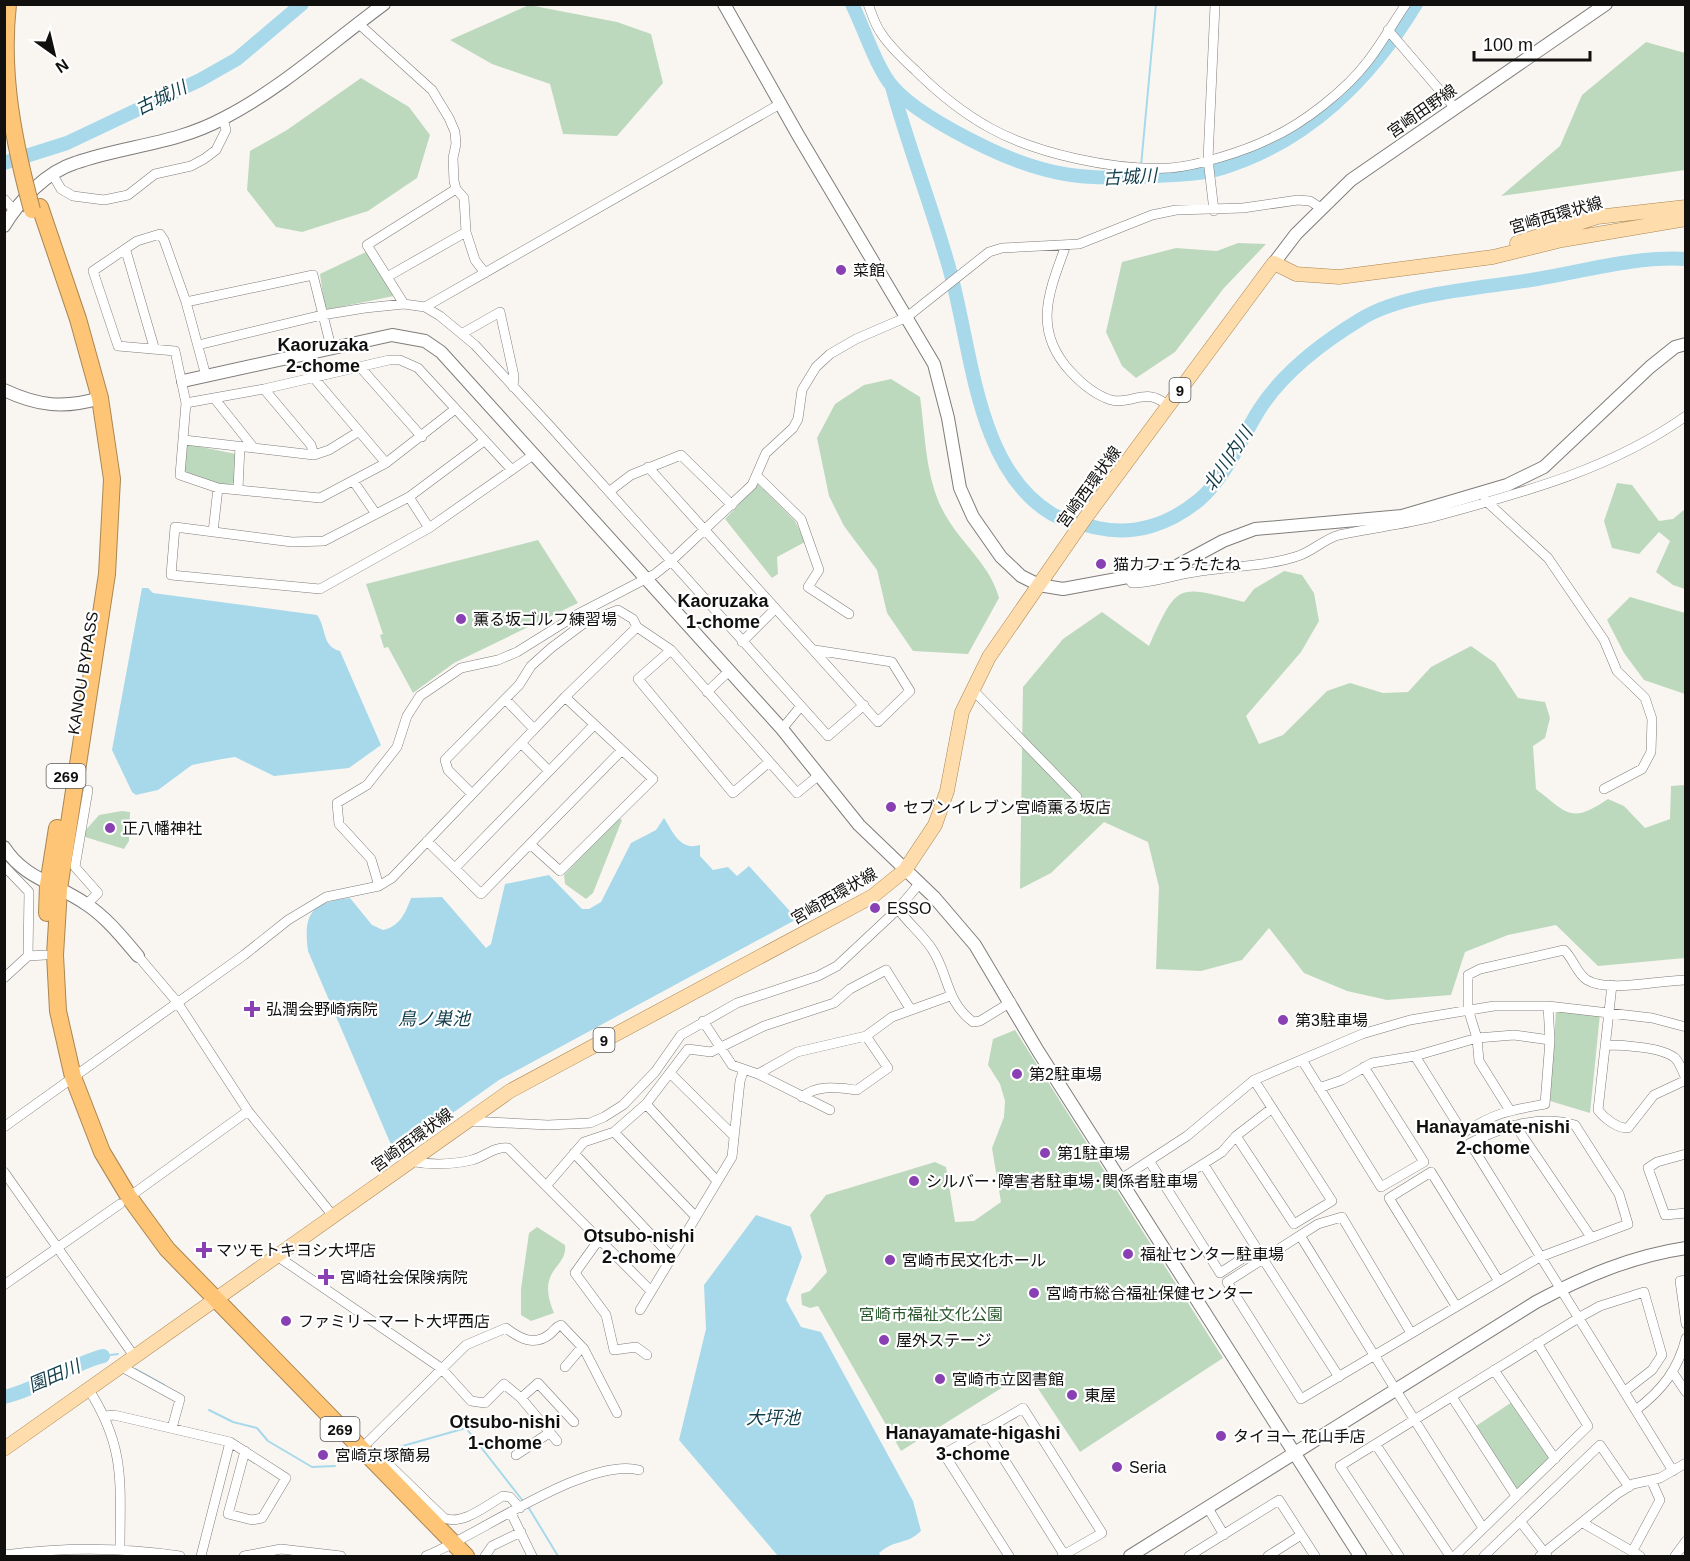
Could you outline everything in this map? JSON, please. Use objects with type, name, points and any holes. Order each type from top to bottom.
[{"type":"highway","name":"KANOU BYPASS","points":[[8,4],[8,108],[16,153],[36,209],[69,323],[95,399],[112,479],[107,574],[54,887],[37,956],[48,1013],[68,1080],[125,1201],[158,1254],[210,1304]]},
{"type":"highway","name":"KANOU BYPASS","points":[[17,4],[14,59],[18,116],[36,209]]},
{"type":"highway","name":"KANOU BYPASS","points":[[54,887],[58,1011],[68,1080]]},
{"type":"highway","name":"269","points":[[210,1304],[315,1404],[454,1552]]},
{"type":"highway","name":"269","points":[[210,1304],[454,1552]]},
{"type":"main road","name":"宮崎西環状線","points":[[1473,259],[1597,218],[1686,207]]},
{"type":"main road","name":"宮崎西環状線","points":[[4,1449],[510,1091],[873,896],[905,870],[935,825],[947,791],[962,712],[989,657],[1086,517],[1274,263],[1296,274],[1339,277],[1493,257],[1638,225],[1686,219]]},
{"type":"street","points":[[4,8],[17,4]]},
{"type":"street","points":[[724,4],[780,104],[934,364],[965,502],[1001,556],[1021,576],[1039,585],[1063,590],[1171,569],[1223,541],[1255,529],[1402,516],[1507,485],[1544,467],[1650,367],[1676,347],[1686,344]]},
{"type":"street","points":[[868,4],[881,33],[914,70],[973,118],[1005,135],[1073,156],[1134,168],[1172,168],[1235,154],[1271,139],[1343,88],[1367,63],[1406,4]]},
{"type":"street","name":"宮崎田野線","points":[[1274,263],[1321,208],[1351,180],[1606,4]]},
{"type":"street","points":[[4,226],[14,210],[53,175],[74,163],[158,144],[223,119],[281,82],[382,5]]},
{"type":"street","points":[[1214,211],[1208,159],[1215,5]]},
{"type":"street","points":[[359,24],[432,90],[449,118],[455,132],[456,144],[453,158],[456,189],[464,198],[466,232],[475,260],[485,273]]},
{"type":"street","points":[[1388,30],[1455,108]]},
{"type":"street","points":[[425,307],[780,104]]},
{"type":"street","points":[[53,175],[61,189],[73,196],[104,200],[128,195],[155,174],[191,166],[216,150],[226,130],[223,119]]},
{"type":"street","points":[[404,304],[367,244],[456,189]]},
{"type":"street","points":[[4,199],[14,210]]},
{"type":"street","points":[[379,886],[371,859],[339,824],[337,803],[367,785],[397,747],[407,716],[420,696],[461,668],[498,660],[542,638],[578,614],[670,562],[732,505],[757,476],[760,462],[766,453],[793,428],[798,419],[801,390],[816,367],[830,354],[856,339],[907,317],[963,271],[994,250],[1066,245],[1096,238],[1152,215],[1176,210],[1214,211],[1298,200],[1310,201],[1321,208]]},
{"type":"street","points":[[387,277],[466,232]]},
{"type":"street","points":[[206,376],[186,302],[160,234],[137,241],[126,251],[93,271],[118,346],[154,347],[175,351],[186,403],[180,475],[218,488],[320,498],[386,463],[454,410]]},
{"type":"street","points":[[1066,245],[1046,307],[1047,326],[1055,353],[1078,380],[1100,395],[1124,402],[1151,396],[1169,405]]},
{"type":"street","points":[[126,251],[154,347]]},
{"type":"street","points":[[186,302],[313,275],[331,347]]},
{"type":"street","points":[[198,345],[322,315],[404,304],[425,307],[462,333],[513,387],[610,491],[670,562],[828,736],[864,705]]},
{"type":"street","points":[[462,333],[500,312],[514,376],[513,387]]},
{"type":"street","points":[[183,381],[392,335],[425,341],[441,352],[728,672],[782,729],[859,825],[919,884],[969,938],[1011,1002],[1038,1051],[1359,1556]]},
{"type":"street","points":[[306,353],[313,377],[386,463]]},
{"type":"street","points":[[186,403],[400,360],[418,368],[454,410],[512,470]]},
{"type":"street","points":[[360,367],[422,437]]},
{"type":"street","points":[[264,389],[311,445],[314,455]]},
{"type":"street","points":[[4,390],[28,401],[49,406],[68,406],[95,399]]},
{"type":"street","points":[[214,398],[253,447]]},
{"type":"street","points":[[1128,578],[1132,583],[1146,583],[1194,572],[1264,564],[1300,555],[1336,536],[1433,517],[1485,500],[1535,490],[1641,446],[1686,417]]},
{"type":"street","points":[[184,440],[314,455],[329,450],[358,432]]},
{"type":"street","points":[[484,441],[409,497],[324,541],[292,542],[175,527],[171,575],[320,589],[429,528],[533,455]]},
{"type":"street","points":[[238,489],[240,446]]},
{"type":"street","points":[[610,491],[631,475],[681,455],[732,505]]},
{"type":"street","points":[[648,467],[878,722],[910,691],[892,662],[814,650]]},
{"type":"street","points":[[757,476],[801,519],[819,570],[808,587],[849,614]]},
{"type":"street","points":[[354,482],[376,514]]},
{"type":"street","points":[[213,532],[218,488]]},
{"type":"street","points":[[409,497],[429,528]]},
{"type":"street","points":[[1485,500],[1548,558],[1604,640],[1617,671],[1645,698],[1652,719],[1651,752],[1642,769],[1604,789]]},
{"type":"street","points":[[742,642],[775,609]]},
{"type":"street","points":[[472,794],[448,770],[445,760],[519,685],[531,666],[551,648],[583,624],[618,610],[633,619],[637,627],[671,650],[797,793],[819,775]]},
{"type":"street","points":[[4,1127],[288,920],[326,897],[379,886],[392,878],[565,697],[637,627]]},
{"type":"street","points":[[542,638],[551,648]]},
{"type":"street","points":[[671,650],[638,679],[733,792],[769,762]]},
{"type":"street","points":[[707,692],[728,672]]},
{"type":"street","points":[[972,689],[1077,797]]},
{"type":"street","points":[[530,844],[560,871],[653,779],[565,697]]},
{"type":"street","points":[[505,699],[534,729]]},
{"type":"street","points":[[782,729],[801,706]]},
{"type":"street","points":[[454,868],[594,725]]},
{"type":"street","points":[[521,743],[549,771]]},
{"type":"street","points":[[428,841],[481,894],[621,751]]},
{"type":"street","points":[[87,904],[98,893],[75,867],[88,790]]},
{"type":"street","points":[[4,847],[18,864],[54,887],[87,904],[111,925],[177,1002],[248,1111],[334,1217]]},
{"type":"street","points":[[4,866],[29,892],[37,956],[4,978]]},
{"type":"street","points":[[466,1121],[548,1125],[597,1121],[623,1105],[655,1071],[681,1035],[737,1003],[818,976],[837,966],[867,935],[898,909],[919,884]]},
{"type":"street","points":[[898,909],[933,950],[950,996],[973,1022],[980,1021],[1011,1002]]},
{"type":"street","points":[[1509,1109],[1479,1061],[1477,1038],[1468,1009],[1467,981],[1473,972],[1559,950],[1567,952],[1588,980],[1612,986],[1686,980]]},
{"type":"street","points":[[546,1186],[584,1142],[614,1132],[646,1104],[688,1049],[711,1052],[764,1026],[834,1003],[850,989],[886,970],[911,1010]]},
{"type":"street","points":[[1605,1045],[1627,1046],[1671,1055],[1680,1064],[1686,1079],[1654,1095],[1635,1123],[1624,1129],[1602,1116],[1598,1110],[1605,1045],[1612,986]]},
{"type":"street","points":[[758,1074],[797,1052],[866,1036],[892,1017],[950,996]]},
{"type":"street","points":[[1121,1179],[1187,1136],[1254,1080],[1362,1034],[1494,1005],[1548,1006],[1609,1015],[1652,1018],[1686,1027]]},
{"type":"street","points":[[1415,1056],[1463,1133],[1488,1117],[1509,1109],[1545,1104],[1550,1040],[1548,1006]]},
{"type":"street","points":[[703,1021],[732,1065],[758,1074],[830,1110]]},
{"type":"street","points":[[1319,1088],[1372,1063],[1415,1056],[1477,1038],[1514,1035],[1550,1040]]},
{"type":"street","points":[[802,1097],[829,1087],[857,1089],[888,1068],[866,1036]]},
{"type":"street","points":[[1302,1060],[1381,1187],[1424,1162],[1364,1068]]},
{"type":"street","points":[[640,1310],[732,1157],[740,1081],[744,1069]]},
{"type":"street","points":[[671,1074],[734,1136]]},
{"type":"street","points":[[1236,1136],[1294,1224],[1332,1201],[1254,1080]]},
{"type":"street","points":[[646,1104],[717,1181]]},
{"type":"street","points":[[1167,1187],[1222,1152],[1236,1136],[1271,1109]]},
{"type":"street","points":[[4,1286],[59,1249],[248,1111]]},
{"type":"street","points":[[1412,1333],[1341,1217],[1318,1224],[1301,1237],[1227,1282],[1301,1399],[1540,1257],[1628,1224],[1619,1194],[1575,1125],[1565,1122],[1515,1125],[1496,1130],[1470,1143],[1540,1257],[1580,1317],[1673,1471]]},
{"type":"street","points":[[1515,1125],[1551,1182],[1591,1237]]},
{"type":"street","points":[[614,1132],[695,1216]]},
{"type":"street","points":[[409,1161],[453,1164],[475,1159],[501,1147],[508,1148],[650,1290]]},
{"type":"street","points":[[574,1153],[671,1256]]},
{"type":"street","points":[[1686,1154],[1657,1162],[1648,1168],[1665,1215],[1686,1213]]},
{"type":"street","points":[[1150,1162],[1220,1273],[1257,1249],[1204,1165]]},
{"type":"street","points":[[4,1172],[134,1356]]},
{"type":"street","points":[[1456,1306],[1389,1198],[1431,1172],[1498,1280]]},
{"type":"street","points":[[1301,1237],[1374,1356],[1397,1389],[1413,1420],[1484,1528]]},
{"type":"street","points":[[600,1238],[575,1273],[606,1315],[614,1350],[636,1347],[647,1355]]},
{"type":"street","points":[[1130,1557],[1562,1288],[1617,1265],[1686,1248]]},
{"type":"street","points":[[277,1256],[441,1368],[471,1401],[485,1403],[504,1384],[521,1398],[557,1441]]},
{"type":"street","points":[[1263,1259],[1339,1377]]},
{"type":"street","points":[[1686,1280],[1680,1281],[1686,1324]]},
{"type":"street","points":[[1399,1557],[1340,1466],[1580,1317],[1600,1306],[1644,1292],[1662,1355],[1652,1370],[1625,1391]]},
{"type":"street","points":[[367,1443],[466,1344],[506,1328],[519,1338],[530,1341],[550,1335],[561,1325],[582,1347],[617,1413]]},
{"type":"street","points":[[1636,1410],[1662,1388],[1673,1373],[1686,1338]]},
{"type":"street","points":[[1455,1557],[1588,1426],[1537,1343]]},
{"type":"street","points":[[565,1367],[582,1347]]},
{"type":"street","points":[[120,1366],[180,1399],[172,1428]]},
{"type":"street","points":[[1494,1370],[1555,1459]]},
{"type":"street","points":[[1673,1373],[1686,1392]]},
{"type":"street","points":[[521,1398],[538,1383],[574,1422]]},
{"type":"street","points":[[88,1390],[105,1416],[118,1453],[120,1550]]},
{"type":"street","points":[[1452,1397],[1516,1496]]},
{"type":"street","points":[[315,1404],[328,1404],[444,1518],[451,1521],[459,1520],[503,1496],[510,1497],[521,1508],[521,1532],[532,1557]]},
{"type":"street","points":[[985,1430],[1064,1556],[1102,1533],[1023,1408],[985,1430],[944,1454],[1009,1557]]},
{"type":"street","points":[[105,1416],[114,1415],[230,1442],[286,1478],[262,1518],[252,1520],[228,1514],[245,1452]]},
{"type":"street","points":[[516,1455],[549,1433]]},
{"type":"street","points":[[201,1557],[230,1442]]},
{"type":"street","points":[[1376,1445],[1450,1557]]},
{"type":"street","points":[[1484,1557],[1600,1445],[1629,1486]]},
{"type":"street","points":[[1520,1521],[1544,1556],[1629,1486],[1652,1482],[1686,1463]]},
{"type":"street","points":[[426,1557],[454,1552],[521,1508],[586,1476],[622,1468],[639,1470]]},
{"type":"street","points":[[1583,1522],[1636,1554],[1660,1500],[1652,1482]]},
{"type":"street","points":[[1189,1557],[1279,1500],[1315,1557]]},
{"type":"street","points":[[1208,1508],[1224,1535]]},
{"type":"street","points":[[485,1557],[492,1546],[521,1532]]},
{"type":"street","points":[[1268,1557],[1301,1535]]},
{"type":"street","points":[[1675,1557],[1686,1541]]},
{"type":"street","points":[[4,1555],[73,1548],[120,1550],[180,1557]]},
{"type":"street","points":[[244,1557],[281,1549],[341,1557]]},
{"type":"green space","points":[[529,5],[617,22],[651,34],[663,83],[617,136],[563,134],[550,84],[492,64],[450,40]]},
{"type":"green space","points":[[1646,42],[1685,53],[1685,170],[1501,196],[1560,146],[1582,95]]},
{"type":"green space","points":[[361,78],[409,107],[430,135],[417,178],[368,211],[302,232],[276,227],[247,190],[250,151],[287,130]]},
{"type":"green space","points":[[1238,243],[1266,244],[1224,288],[1175,352],[1136,378],[1122,366],[1106,332],[1122,262],[1176,248],[1217,251]]},
{"type":"green space","points":[[368,251],[394,296],[325,310],[320,274]]},
{"type":"green space","points":[[891,379],[920,397],[928,461],[935,492],[949,521],[984,567],[999,598],[968,654],[913,651],[887,613],[877,570],[844,526],[829,496],[817,438],[835,404],[864,385]]},
{"type":"green space","points":[[186,444],[236,454],[234,483],[224,486],[183,472]]},
{"type":"green space","points":[[1617,483],[1632,485],[1659,521],[1673,519],[1685,509],[1685,589],[1673,585],[1656,572],[1670,541],[1659,532],[1639,554],[1612,548],[1604,521]]},
{"type":"green space","points":[[758,484],[795,521],[805,542],[777,557],[778,574],[772,578],[725,519]]},
{"type":"green space","name":"薫る坂ゴルフ練習場","points":[[538,540],[578,603],[454,663],[413,693],[388,647],[384,648],[380,635],[383,634],[366,584]]},
{"type":"green space","points":[[1284,571],[1302,575],[1314,593],[1319,621],[1301,652],[1246,716],[1259,744],[1283,735],[1327,691],[1350,683],[1383,693],[1408,692],[1431,667],[1471,646],[1495,663],[1518,698],[1545,702],[1550,718],[1545,738],[1533,746],[1536,789],[1563,810],[1570,813],[1586,812],[1608,799],[1624,806],[1645,828],[1670,819],[1671,786],[1685,785],[1685,958],[1598,966],[1556,925],[1508,935],[1465,952],[1451,995],[1387,1000],[1347,991],[1304,973],[1269,928],[1242,960],[1201,971],[1156,969],[1159,887],[1148,842],[1104,822],[1051,873],[1020,889],[1023,687],[1063,639],[1102,612],[1149,646],[1167,610],[1174,599],[1182,594],[1205,593],[1244,602],[1254,589]]},
{"type":"green space","points":[[1630,597],[1685,613],[1685,694],[1644,680],[1624,653],[1607,620]]},
{"type":"green space","points":[[130,812],[129,841],[124,849],[85,837],[85,831],[99,815]]},
{"type":"green space","points":[[619,818],[622,820],[593,893],[586,899],[565,884],[564,875]]},
{"type":"green space","points":[[1556,1010],[1600,1014],[1590,1113],[1550,1101]]},
{"type":"green space","name":"宮崎市福祉文化公園","points":[[1015,1030],[1223,1358],[1080,1452],[1027,1372],[901,1451],[818,1306],[810,1308],[802,1305],[801,1294],[810,1291],[827,1272],[810,1215],[826,1195],[935,1162],[946,1167],[955,1222],[974,1221],[1001,1202],[992,1148],[1004,1117],[1005,1101],[1000,1084],[988,1065],[993,1039]]},
{"type":"green space","points":[[537,1227],[565,1245],[565,1253],[550,1278],[548,1287],[554,1313],[531,1321],[521,1315],[521,1289],[529,1233]]},
{"type":"green space","points":[[1512,1402],[1550,1458],[1517,1491],[1476,1426]]},
{"type":"water","points":[[142,588],[148,588],[153,593],[317,615],[327,641],[334,649],[340,651],[381,745],[349,768],[274,776],[235,757],[192,765],[158,790],[136,795],[132,792],[112,750]]},
{"type":"water","name":"鳥ノ巣池","points":[[664,818],[682,843],[700,845],[700,856],[713,870],[728,867],[737,876],[749,866],[797,919],[499,1080],[395,1154],[308,951],[307,928],[312,912],[326,903],[350,898],[372,925],[383,930],[398,922],[411,898],[442,897],[486,948],[491,944],[505,884],[549,875],[582,909],[589,909],[601,902],[631,843],[656,830]]},
{"type":"water","name":"大坪池","points":[[756,1215],[791,1227],[802,1257],[786,1300],[801,1327],[821,1332],[913,1501],[921,1531],[910,1539],[885,1548],[879,1553],[881,1556],[778,1556],[679,1440],[706,1329],[704,1285]]},
{"type":"waterway","name":"古城川","points":[[4,163],[67,143],[200,80],[237,59],[302,4]]},
{"type":"waterway","name":"古城川","points":[[852,4],[886,78],[901,95],[924,113],[975,142],[1028,165],[1067,174],[1106,178],[1177,175],[1213,170],[1253,157],[1282,142],[1309,124],[1357,82],[1379,58],[1416,4]]},
{"type":"waterway","points":[[1141,166],[1156,4]]},
{"type":"waterway","name":"北川内川","points":[[892,87],[950,271],[972,370],[992,438],[1007,468],[1027,494],[1057,517],[1098,528],[1125,530],[1152,526],[1176,516],[1199,500],[1225,470],[1259,410],[1280,383],[1318,348],[1361,319],[1379,310],[1446,292],[1537,279],[1611,265],[1648,260],[1686,259]]},
{"type":"waterway","points":[[103,1356],[118,1354]]},
{"type":"waterway","name":"園田川","points":[[4,1397],[103,1356]]},
{"type":"waterway","points":[[135,1369],[164,1385]]},
{"type":"waterway","points":[[209,1410],[233,1422],[257,1428],[268,1441],[312,1467],[335,1466]]},
{"type":"waterway","points":[[385,1451],[466,1428],[523,1501]]},
{"type":"waterway","points":[[527,1505],[558,1556]]},
{"type":"place","name":"菜館","points":[[841,270]]},
{"type":"place","name":"猫カフェうたたね","points":[[1101,564]]},
{"type":"place","name":"薫る坂ゴルフ練習場","points":[[461,619]]},
{"type":"place","name":"セブンイレブン宮崎薫る坂店","points":[[891,807]]},
{"type":"place","name":"正八幡神社","points":[[110,828]]},
{"type":"place","name":"ESSO","points":[[875,908]]},
{"type":"place","name":"弘潤会野崎病院","points":[[252,1009]]},
{"type":"place","name":"第3駐車場","points":[[1283,1020]]},
{"type":"place","name":"第2駐車場","points":[[1017,1074]]},
{"type":"place","name":"第1駐車場","points":[[1045,1153]]},
{"type":"place","name":"シルバー･障害者駐車場･関係者駐車場","points":[[914,1181]]},
{"type":"place","name":"マツモトキヨシ大坪店","points":[[204,1250]]},
{"type":"place","name":"福祉センター駐車場","points":[[1128,1254]]},
{"type":"place","name":"宮崎市民文化ホール","points":[[890,1260]]},
{"type":"place","name":"宮崎社会保険病院","points":[[326,1277]]},
{"type":"place","name":"宮崎市総合福祉保健センター","points":[[1034,1293]]},
{"type":"place","name":"ファミリーマート大坪西店","points":[[286,1321]]},
{"type":"place","name":"屋外ステージ","points":[[884,1340]]},
{"type":"place","name":"宮崎市立図書館","points":[[940,1379]]},
{"type":"place","name":"東屋","points":[[1072,1395]]},
{"type":"place","name":"タイヨー 花山手店","points":[[1221,1436]]},
{"type":"place","name":"宮崎京塚簡易","points":[[323,1455]]},
{"type":"place","name":"Seria","points":[[1117,1467]]},
{"type":"district","name":"Kaoruzaka 2-chome","points":[[323,355]]},
{"type":"district","name":"Kaoruzaka 1-chome","points":[[723,611]]},
{"type":"district","name":"Hanayamate-nishi 2-chome","points":[[1493,1137]]},
{"type":"district","name":"Otsubo-nishi 2-chome","points":[[639,1246]]},
{"type":"district","name":"Otsubo-nishi 1-chome","points":[[505,1432]]},
{"type":"district","name":"Hanayamate-higashi 3-chome","points":[[973,1443]]}]
